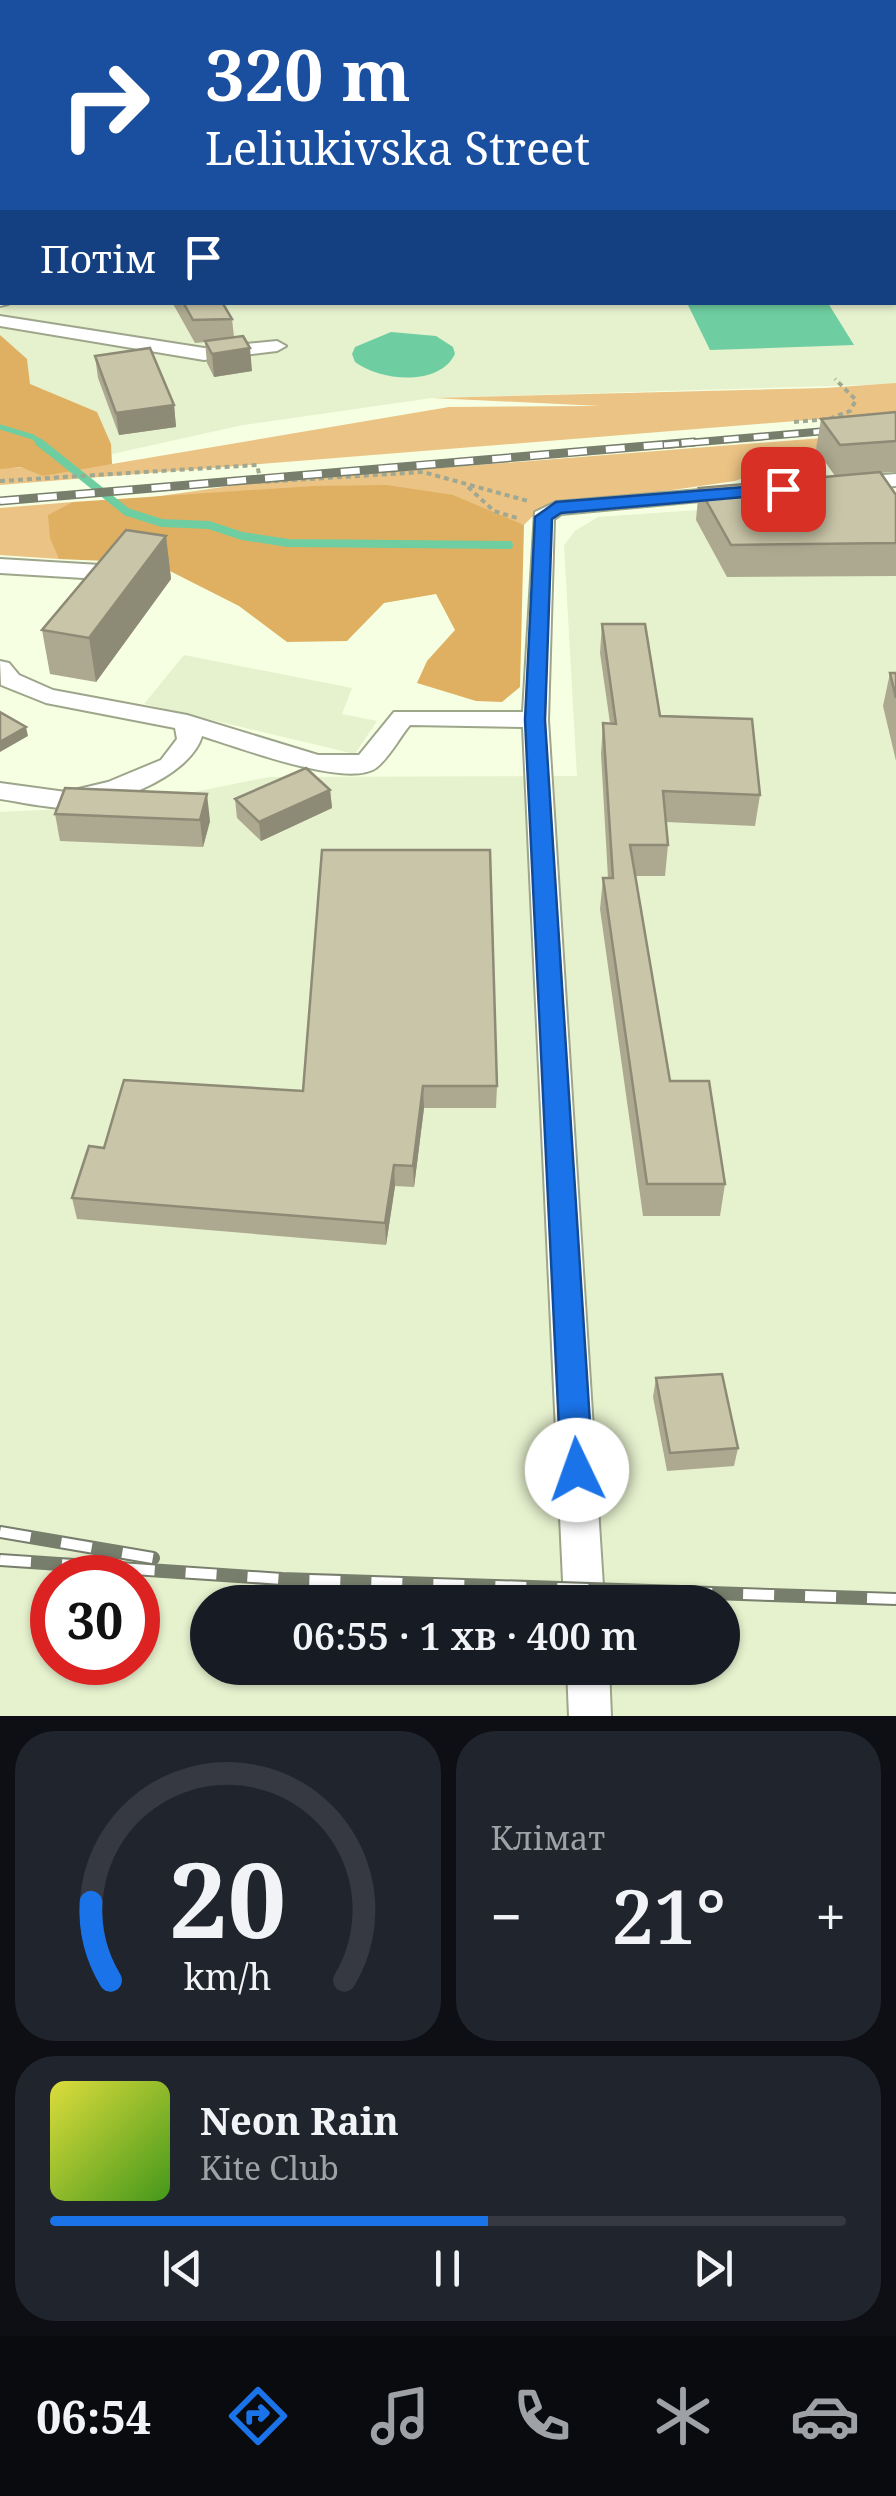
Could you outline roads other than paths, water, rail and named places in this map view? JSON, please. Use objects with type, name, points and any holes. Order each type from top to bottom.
[{"type":"street","points":[[0,321],[204,354],[278,346]]},
{"type":"street","points":[[820,486],[896,480]]},
{"type":"street","points":[[583,1585],[535,720],[550,512],[764,491]]},
{"type":"street","points":[[0,566],[117,573]]},
{"type":"street","points":[[0,668],[10,680],[46,696],[187,723],[316,763],[366,763],[403,717],[535,720]]},
{"type":"street","points":[[0,792],[66,800],[115,790],[170,766],[190,739],[187,723]]},
{"type":"street","points":[[589,1685],[590,1716]]},
{"type":"waterway","points":[[0,427],[33,437],[43,445]]},
{"type":"waterway","points":[[39,442],[127,512],[162,523],[209,525],[242,536],[288,543],[509,545]]},
{"type":"railway","points":[[664,445],[896,425]]},
{"type":"railway","points":[[0,501],[694,442]]},
{"type":"railway","points":[[0,1532],[135,1555]]},
{"type":"railway","points":[[0,1560],[282,1579],[896,1599]]}]
